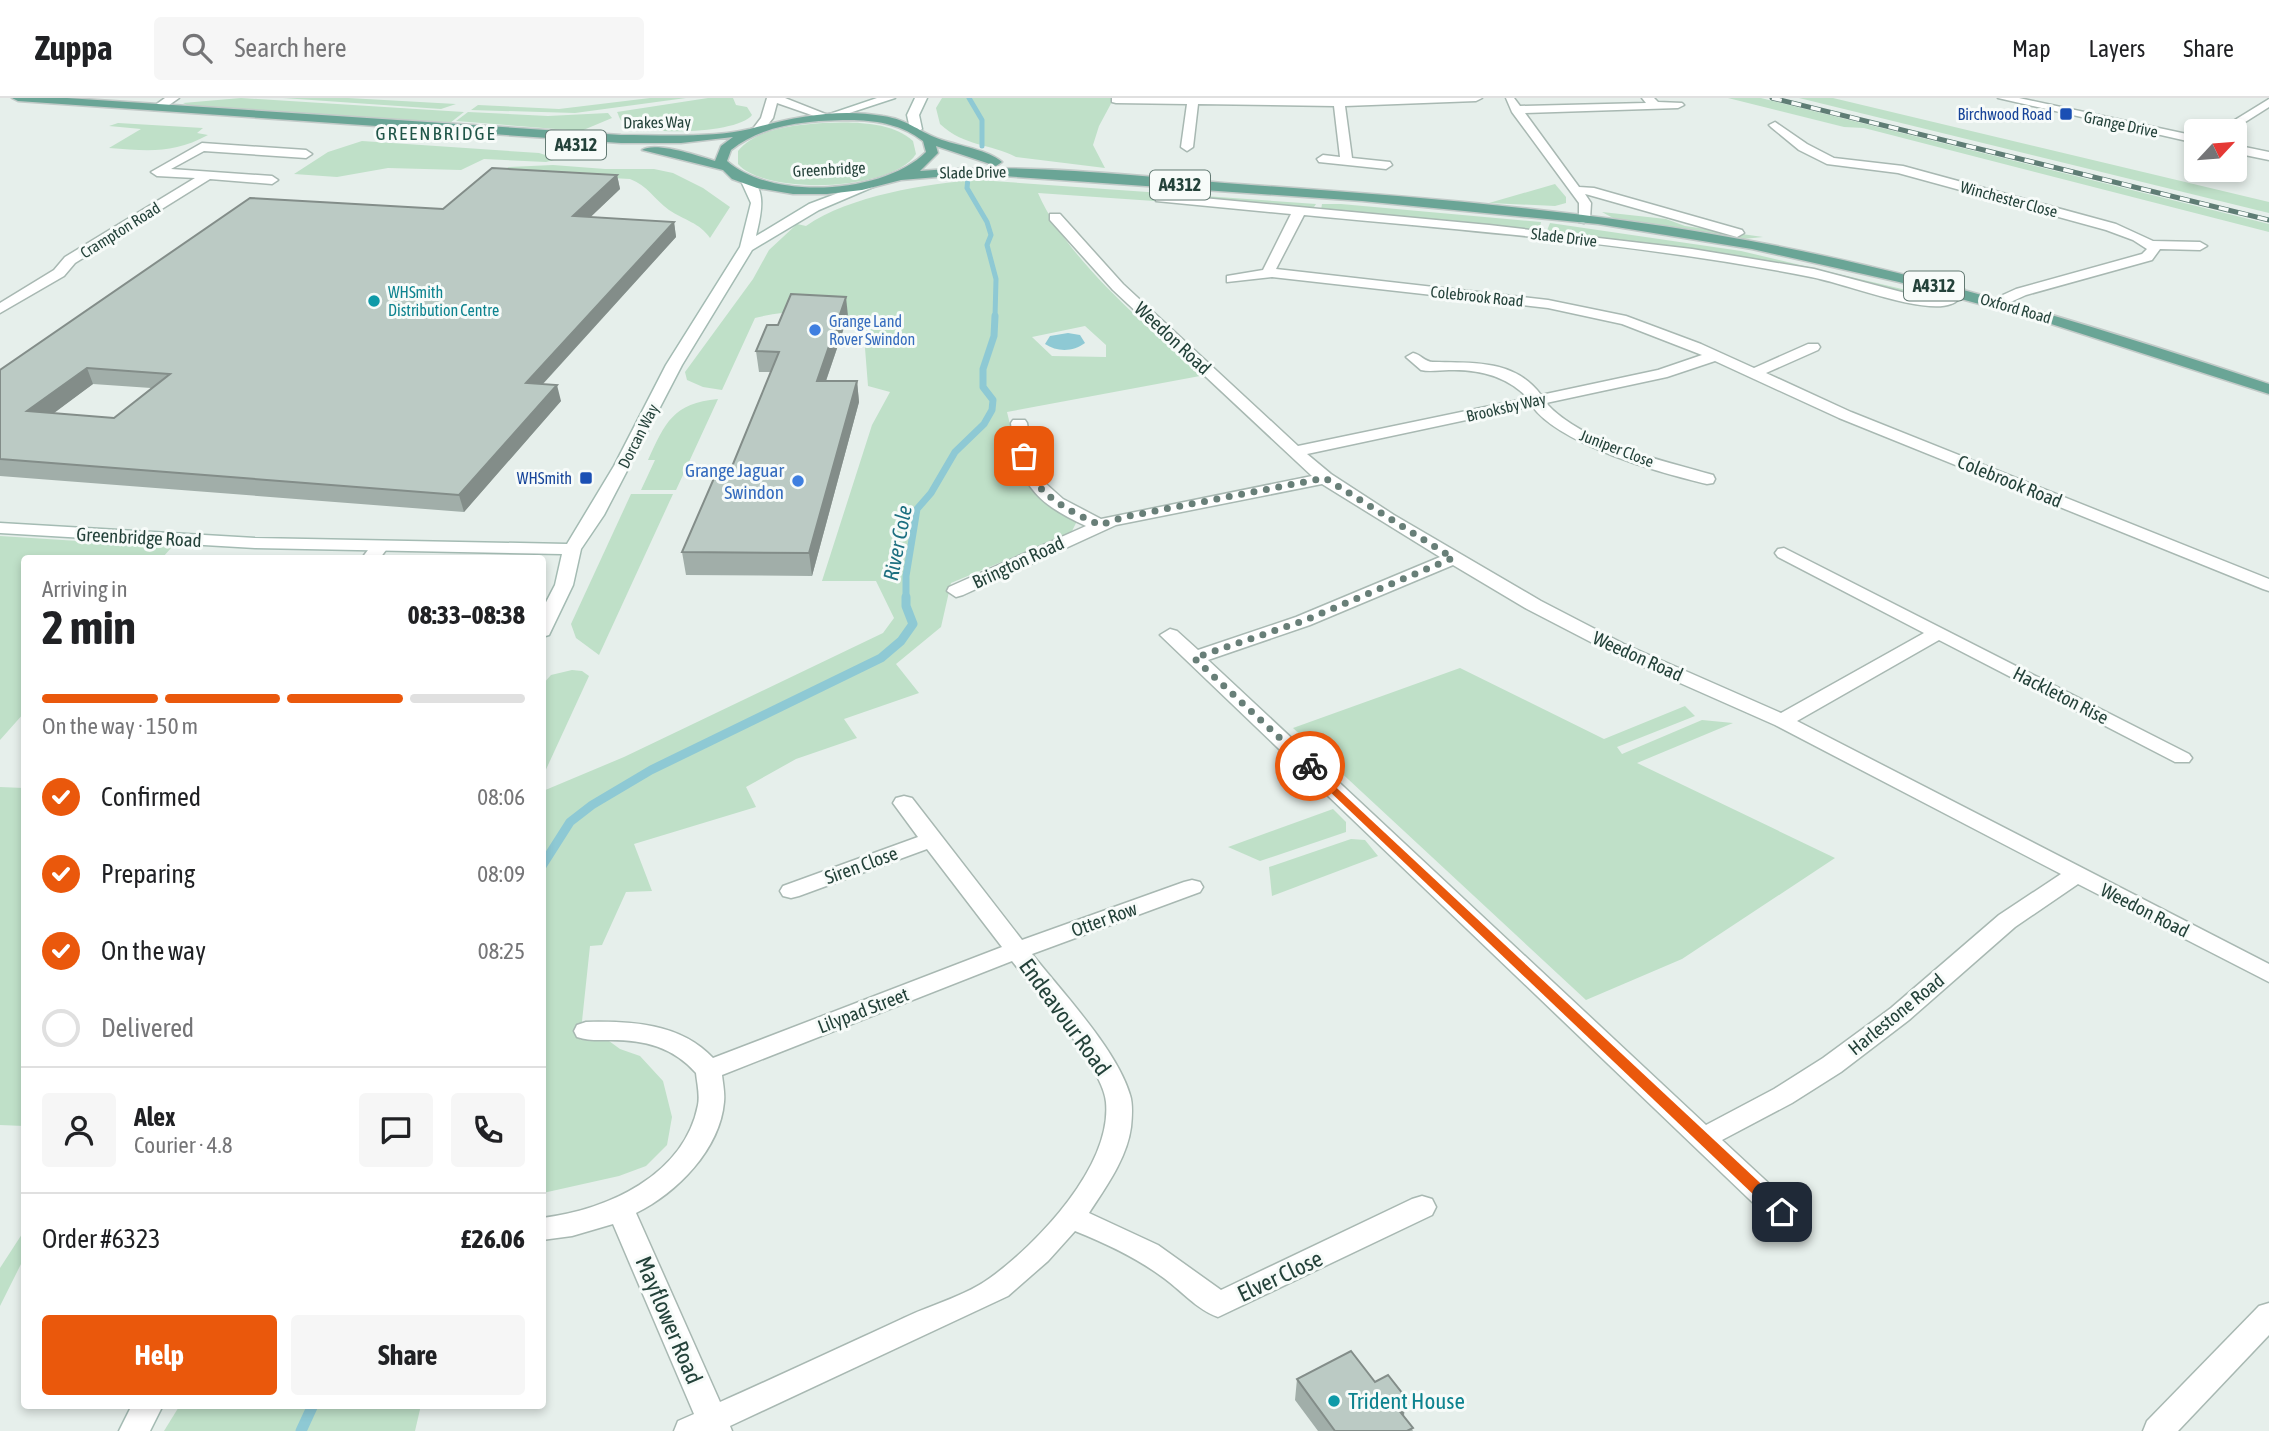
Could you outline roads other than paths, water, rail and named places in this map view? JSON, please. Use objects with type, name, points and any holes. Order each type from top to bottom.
[{"type":"main road","name":"Drakes Way","points":[[18,98],[136,112],[645,150],[683,155],[724,167]]},
{"type":"main road","name":"Drakes Way","points":[[153,103],[621,139],[681,139],[754,131]]},
{"type":"main road","points":[[136,112],[153,103]]},
{"type":"main road","name":"Drakes Way","points":[[3,107],[115,115],[136,112]]},
{"type":"main road","name":"A4312","points":[[724,167],[721,158],[724,149],[754,131],[827,117],[878,119],[916,129],[929,140]]},
{"type":"main road","name":"Greenbridge","points":[[724,167],[747,181],[803,190],[874,184],[917,169],[930,157],[932,149],[929,140]]},
{"type":"main road","name":"Slade Drive","points":[[929,140],[968,155],[1046,173]]},
{"type":"main road","name":"Slade Drive","points":[[900,176],[974,170],[1046,173],[1584,219],[1676,232]]},
{"type":"main road","name":"Oxford Road","points":[[1676,232],[1791,253],[1999,302],[2269,389]]},
{"type":"street","points":[[153,103],[173,98]]},
{"type":"street","points":[[754,131],[767,118],[774,98],[827,117],[889,98]]},
{"type":"street","points":[[916,129],[913,115],[921,98]]},
{"type":"street","points":[[1116,100],[1339,103],[1476,98]]},
{"type":"street","points":[[1509,98],[1585,203],[1584,219]]},
{"type":"street","name":"Grange Drive","points":[[2004,98],[2184,137]]},
{"type":"street","points":[[1187,147],[1193,99]]},
{"type":"street","points":[[1517,110],[1651,102],[1678,105]]},
{"type":"street","points":[[2242,119],[2269,102]]},
{"type":"street","points":[[1339,103],[1346,161]]},
{"type":"street","name":"Winchester Close","points":[[1775,125],[1803,147],[1826,160],[1899,169],[2100,224],[2138,237],[2151,245],[2200,246]]},
{"type":"street","name":"Crampton Road","points":[[272,180],[157,172],[202,147],[306,154]]},
{"type":"street","points":[[2247,151],[2269,156]]},
{"type":"street","points":[[1323,159],[1386,164]]},
{"type":"street","name":"Crampton Road","points":[[0,309],[59,272],[70,260],[207,176]]},
{"type":"street","name":"Dorcan Way","points":[[546,623],[564,585],[572,550],[602,503],[674,365],[747,247],[757,203],[747,181]]},
{"type":"street","name":"Dorcan Way","points":[[747,247],[814,207],[874,184]]},
{"type":"street","points":[[1575,190],[1590,191],[1737,233]]},
{"type":"street","name":"Slade Drive","points":[[1160,198],[1516,232],[1692,253],[1821,275],[1928,303],[1948,301],[1959,292]]},
{"type":"street","points":[[1272,273],[1269,270],[1299,212]]},
{"type":"street","name":"Weedon Road","points":[[1055,217],[1084,238],[1118,287],[1325,478],[1453,558],[1592,635],[1782,721],[1979,820],[2269,974]]},
{"type":"street","points":[[1999,302],[2021,292],[2147,257],[2154,251],[2151,245]]},
{"type":"street","name":"Colebrook Road","points":[[1232,279],[1272,273],[1572,308],[1648,328],[1883,430],[2269,584]]},
{"type":"street","points":[[1,289],[29,291]]},
{"type":"street","points":[[1752,373],[1813,347]]},
{"type":"street","name":"Juniper Close","points":[[1413,356],[1426,367],[1461,364],[1496,371],[1533,394],[1536,400],[1562,423],[1602,445],[1707,479]]},
{"type":"street","name":"Brooksby Way","points":[[1295,452],[1662,374],[1715,356]]},
{"type":"street","points":[[1019,423],[1025,464],[1035,482],[1067,509],[1100,525]]},
{"type":"street","name":"Brington Road","points":[[956,591],[1100,525],[1124,517],[1325,478]]},
{"type":"street","name":"Greenbridge Road","points":[[0,528],[375,552],[572,550]]},
{"type":"street","name":"Hackleton Rise","points":[[1784,553],[2182,758]]},
{"type":"street","points":[[1194,658],[1303,621],[1453,558]]},
{"type":"street","points":[[1782,721],[1940,632]]},
{"type":"street","points":[[1170,635],[1782,1212]]},
{"type":"street","name":"Endeavour Road","points":[[706,1428],[998,1288],[1024,1267],[1069,1217],[1099,1176],[1116,1142],[1118,1100],[1106,1071],[1090,1045],[904,803]]},
{"type":"street","name":"Siren Close","points":[[791,891],[930,840]]},
{"type":"street","name":"Harlestone Road","points":[[1704,1138],[1783,1096],[1832,1065],[1900,1014],[2007,921],[2077,874]]},
{"type":"street","name":"Otter Row","points":[[1016,951],[1192,887]]},
{"type":"street","name":"Lilypad Street","points":[[709,1070],[1016,951]]},
{"type":"street","points":[[546,1228],[566,1226],[621,1209],[677,1170],[692,1153],[707,1126],[713,1100],[709,1070],[688,1049],[657,1035],[629,1031],[586,1031]]},
{"type":"street","name":"Elver Close","points":[[1069,1217],[1158,1257],[1186,1276],[1218,1305],[1422,1207]]},
{"type":"street","name":"Mayflower Road","points":[[621,1209],[706,1428]]},
{"type":"street","points":[[2158,1431],[2269,1315]]},
{"type":"street","points":[[134,1431],[146,1409]]},
{"type":"water","points":[[1068,333],[1080,335],[1085,343],[1065,350],[1045,344],[1050,336]]},
{"type":"waterway","name":"River Cole","points":[[969,98],[982,120],[982,146]]},
{"type":"waterway","name":"River Cole","points":[[968,178],[967,188],[987,222],[991,235],[987,245],[996,279],[995,317]]},
{"type":"waterway","name":"River Cole","points":[[546,860],[570,822],[592,805],[651,770],[881,658],[901,641],[913,624],[906,606],[906,576],[917,509],[931,493],[955,452],[984,424],[992,410],[993,400],[983,387],[983,369],[994,336],[995,316]]},
{"type":"waterway","name":"River Cole","points":[[301,1431],[311,1409]]},
{"type":"railway","points":[[1772,98],[2269,220]]},
{"type":"place","name":"Birchwood Road","points":[[2066,114]]},
{"type":"place","name":"WHSmith Distribution Centre","points":[[374,301]]},
{"type":"place","name":"Grange Land Rover Swindon","points":[[815,330]]},
{"type":"place","name":"WHSmith","points":[[586,478]]},
{"type":"place","name":"Grange Jaguar Swindon","points":[[798,481]]},
{"type":"place","name":"Trident House","points":[[1334,1401]]},
{"type":"district","name":"GREENBRIDGE","points":[[436,133]]}]
